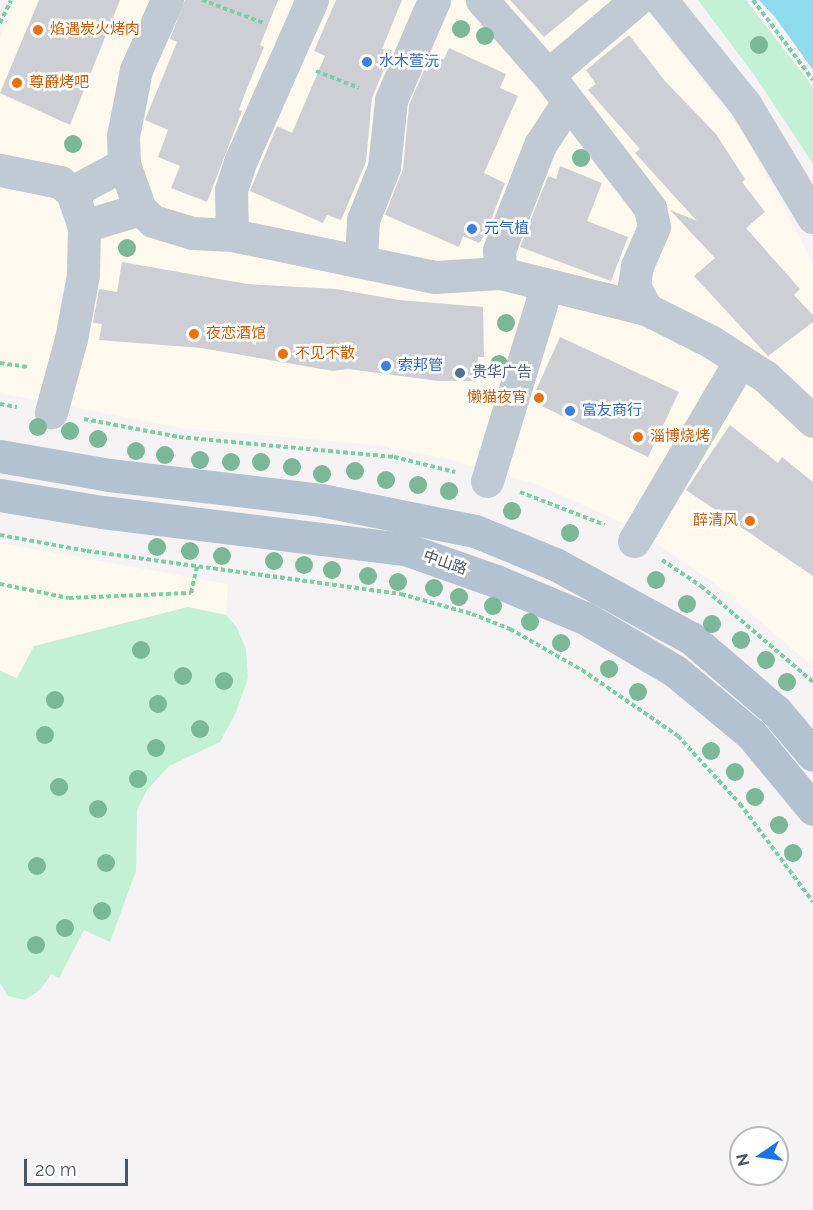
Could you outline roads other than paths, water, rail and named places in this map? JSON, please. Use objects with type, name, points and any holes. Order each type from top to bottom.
[{"type":"main road","points":[[0,456],[109,475],[321,500],[475,531],[555,564],[691,638],[776,711],[813,754]]},
{"type":"main road","name":"中山路","points":[[0,495],[102,512],[405,549],[496,581],[585,618],[675,671],[751,734],[813,810]]},
{"type":"street","points":[[167,0],[136,70],[123,136],[124,164],[140,210],[153,221],[170,228],[232,235],[318,255],[361,259],[435,277],[500,273],[646,309],[710,341],[766,377],[813,421]]},
{"type":"street","points":[[232,235],[231,190],[312,0]]},
{"type":"street","points":[[361,259],[363,220],[384,167],[391,99],[434,0]]},
{"type":"street","points":[[482,0],[548,75],[650,208],[654,227],[638,266],[634,286],[646,309]]},
{"type":"street","points":[[548,75],[636,0]]},
{"type":"street","points":[[661,0],[745,104],[813,217]]},
{"type":"street","points":[[500,273],[500,250],[540,145],[568,102]]},
{"type":"street","points":[[72,192],[124,164]]},
{"type":"street","points":[[0,170],[42,176],[72,192],[84,226],[82,275],[71,339],[51,412]]},
{"type":"street","points":[[84,226],[140,210]]},
{"type":"street","points":[[486,481],[547,285]]},
{"type":"street","points":[[634,541],[740,361]]},
{"type":"water","points":[[759,0],[813,0],[813,70],[775,17]]},
{"type":"place","name":"焰遇炭火烤肉","points":[[38,30]]},
{"type":"place","name":"水木萱沅","points":[[367,62]]},
{"type":"place","name":"尊爵烤吧","points":[[17,83]]},
{"type":"place","name":"元气植","points":[[472,229]]},
{"type":"place","name":"夜恋酒馆","points":[[194,334]]},
{"type":"place","name":"不见不散","points":[[283,354]]},
{"type":"place","name":"索邦管","points":[[386,366]]},
{"type":"place","name":"贵华广告","points":[[460,373]]},
{"type":"place","name":"懒猫夜宵","points":[[539,398]]},
{"type":"place","name":"富友商行","points":[[570,411]]},
{"type":"place","name":"淄博烧烤","points":[[638,437]]},
{"type":"place","name":"醉清风","points":[[750,521]]}]
